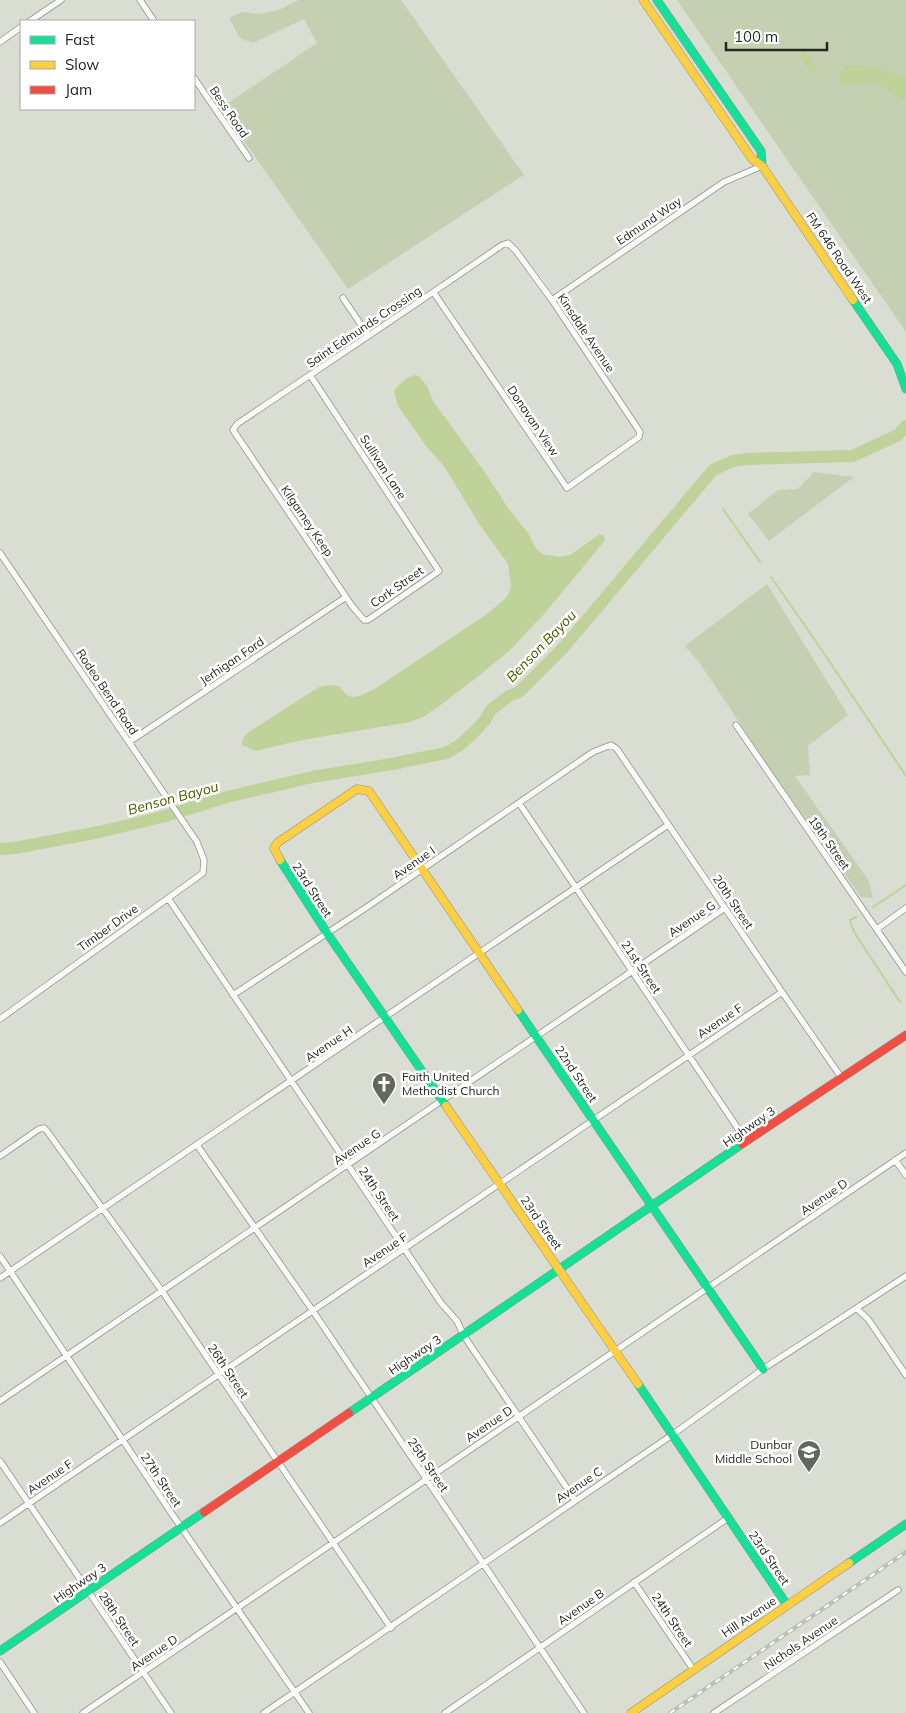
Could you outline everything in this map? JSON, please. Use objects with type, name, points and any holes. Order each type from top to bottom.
[{"type":"street","points":[[31,20],[61,0]]},
{"type":"street","points":[[140,0],[153,20]]},
{"type":"street","name":"FM 646 Road West","points":[[643,0],[752,159],[762,166],[897,364],[906,389]]},
{"type":"street","name":"FM 646 Road West","points":[[657,0],[761,151],[762,166]]},
{"type":"street","points":[[0,42],[20,28]]},
{"type":"street","name":"Bess Road","points":[[195,79],[249,158]]},
{"type":"street","points":[[701,83],[713,92],[720,104],[734,114]]},
{"type":"street","name":"Edmund Way","points":[[552,300],[724,182],[762,166]]},
{"type":"street","name":"Kinsdale Avenue","points":[[508,243],[516,250],[552,300],[640,432],[639,437]]},
{"type":"street","name":"Saint Edmunds Crossing","points":[[232,430],[237,424],[368,335],[502,245],[508,243]]},
{"type":"street","name":"Donavan View","points":[[434,292],[567,488],[639,437]]},
{"type":"street","points":[[343,298],[368,335]]},
{"type":"street","name":"FM 646 Road West","points":[[897,364],[906,371]]},
{"type":"street","name":"Sullivan Lane","points":[[310,375],[439,571]]},
{"type":"street","name":"Kilgarney Keep","points":[[232,430],[346,597],[364,620],[368,620]]},
{"type":"street","name":"Rodeo Bend Road","points":[[0,553],[198,842]]},
{"type":"street","name":"Cork Street","points":[[368,620],[439,571]]},
{"type":"street","name":"Jerhigan Ford","points":[[129,742],[346,597]]},
{"type":"street","name":"19th Street","points":[[736,725],[906,972]]},
{"type":"street","name":"20th Street","points":[[605,747],[611,745],[617,749],[841,1077]]},
{"type":"street","name":"Avenue I","points":[[233,995],[328,933],[593,752],[605,747]]},
{"type":"street","name":"22nd Street","points":[[276,855],[274,848],[276,843],[357,789],[369,791],[763,1369]]},
{"type":"street","name":"21st Street","points":[[519,803],[747,1142]]},
{"type":"street","name":"Avenue H","points":[[0,1278],[668,825]]},
{"type":"street","name":"Timber Drive","points":[[0,1019],[203,873],[204,860],[198,842]]},
{"type":"street","name":"23rd Street","points":[[276,855],[385,1018],[616,1351],[787,1605]]},
{"type":"street","name":"24th Street","points":[[168,898],[404,1249],[441,1303],[457,1321],[464,1336],[575,1500]]},
{"type":"street","name":"Avenue G","points":[[0,1401],[725,908]]},
{"type":"street","points":[[877,929],[906,908]]},
{"type":"street","name":"Avenue F","points":[[0,1524],[782,992]]},
{"type":"street","name":"Highway 3","points":[[0,1651],[841,1077],[906,1035]]},
{"type":"street","name":"26th Street","points":[[0,1156],[40,1129],[44,1128],[47,1131],[162,1291],[391,1628]]},
{"type":"street","name":"25th Street","points":[[197,1145],[584,1713]]},
{"type":"street","name":"Avenue D","points":[[83,1713],[906,1153]]},
{"type":"street","points":[[896,1160],[906,1176]]},
{"type":"street","name":"27th Street","points":[[0,1256],[182,1528],[309,1713]]},
{"type":"street","name":"Avenue C","points":[[264,1713],[672,1435],[763,1369],[906,1276]]},
{"type":"street","points":[[857,1309],[868,1319],[906,1375]]},
{"type":"street","name":"28th Street","points":[[0,1461],[171,1713]]},
{"type":"street","name":"Avenue B","points":[[446,1713],[728,1518]]},
{"type":"street","name":"Hill Avenue","points":[[631,1713],[693,1668],[906,1524]]},
{"type":"street","name":"24th Street","points":[[634,1582],[693,1668]]},
{"type":"street","name":"Nichols Avenue","points":[[718,1712],[898,1590]]},
{"type":"street","points":[[0,1662],[34,1713]]},
{"type":"shaded area","points":[[299,0],[401,0],[524,175],[348,289],[221,108],[317,43],[304,19],[253,43],[240,38],[229,18],[242,12],[259,14],[279,10]]},
{"type":"shaded area","points":[[677,0],[906,0],[906,332]]},
{"type":"shaded area","points":[[805,52],[816,67],[810,71],[800,56]]},
{"type":"shaded area","points":[[845,66],[874,67],[906,77],[906,96],[902,99],[892,94],[883,85],[868,82],[852,85],[842,83],[839,74]]},
{"type":"shaded area","points":[[415,375],[420,377],[427,386],[433,401],[484,471],[508,508],[528,533],[535,547],[542,554],[560,557],[570,555],[600,534],[604,536],[605,540],[544,614],[510,650],[423,717],[410,722],[302,740],[256,751],[242,745],[243,738],[249,732],[319,687],[339,686],[343,692],[352,697],[360,696],[376,688],[487,614],[507,597],[511,587],[508,564],[478,522],[444,466],[426,446],[398,406],[394,391],[403,381]]},
{"type":"shaded area","points":[[814,472],[854,477],[769,541],[748,514],[778,490],[798,489]]},
{"type":"shaded area","points":[[767,584],[848,715],[808,746],[810,775],[795,776],[869,881],[873,898],[861,897],[769,767],[699,662],[685,646]]},
{"type":"waterway","name":"Benson Bayou","points":[[0,849],[15,848],[99,832],[162,817],[227,797],[312,777],[446,753],[460,745],[485,720],[491,710],[509,696],[519,692],[564,647],[713,470],[733,461],[747,459],[853,456],[898,435],[906,426]]},
{"type":"waterway","points":[[723,509],[760,562]]},
{"type":"waterway","points":[[771,577],[906,776]]},
{"type":"waterway","points":[[873,907],[906,885]]},
{"type":"waterway","points":[[856,917],[850,920],[854,932],[900,1002]]},
{"type":"railway","points":[[670,1713],[906,1552]]},
{"type":"traffic: fast","points":[[657,0],[761,151],[762,166]]},
{"type":"traffic: fast","points":[[853,300],[897,364],[906,389]]},
{"type":"traffic: fast","points":[[280,860],[327,933],[446,1106]]},
{"type":"traffic: fast","points":[[518,1010],[763,1369]]},
{"type":"traffic: fast","points":[[349,1413],[742,1144]]},
{"type":"traffic: fast","points":[[638,1384],[787,1605]]},
{"type":"traffic: fast","points":[[0,1651],[204,1512]]},
{"type":"traffic: fast","points":[[849,1563],[906,1524]]},
{"type":"traffic: slow","points":[[643,0],[752,159],[762,166],[853,300]]},
{"type":"traffic: slow","points":[[280,860],[274,848],[277,843],[357,789],[369,791],[518,1010]]},
{"type":"traffic: slow","points":[[446,1106],[638,1384]]},
{"type":"traffic: slow","points":[[631,1713],[849,1563]]},
{"type":"traffic: jam","points":[[742,1144],[906,1035]]},
{"type":"traffic: jam","points":[[204,1512],[349,1413]]},
{"type":"place","name":"Faith United Methodist Church","points":[[384,1105]]},
{"type":"place","name":"Dunbar Middle School","points":[[809,1473]]}]
